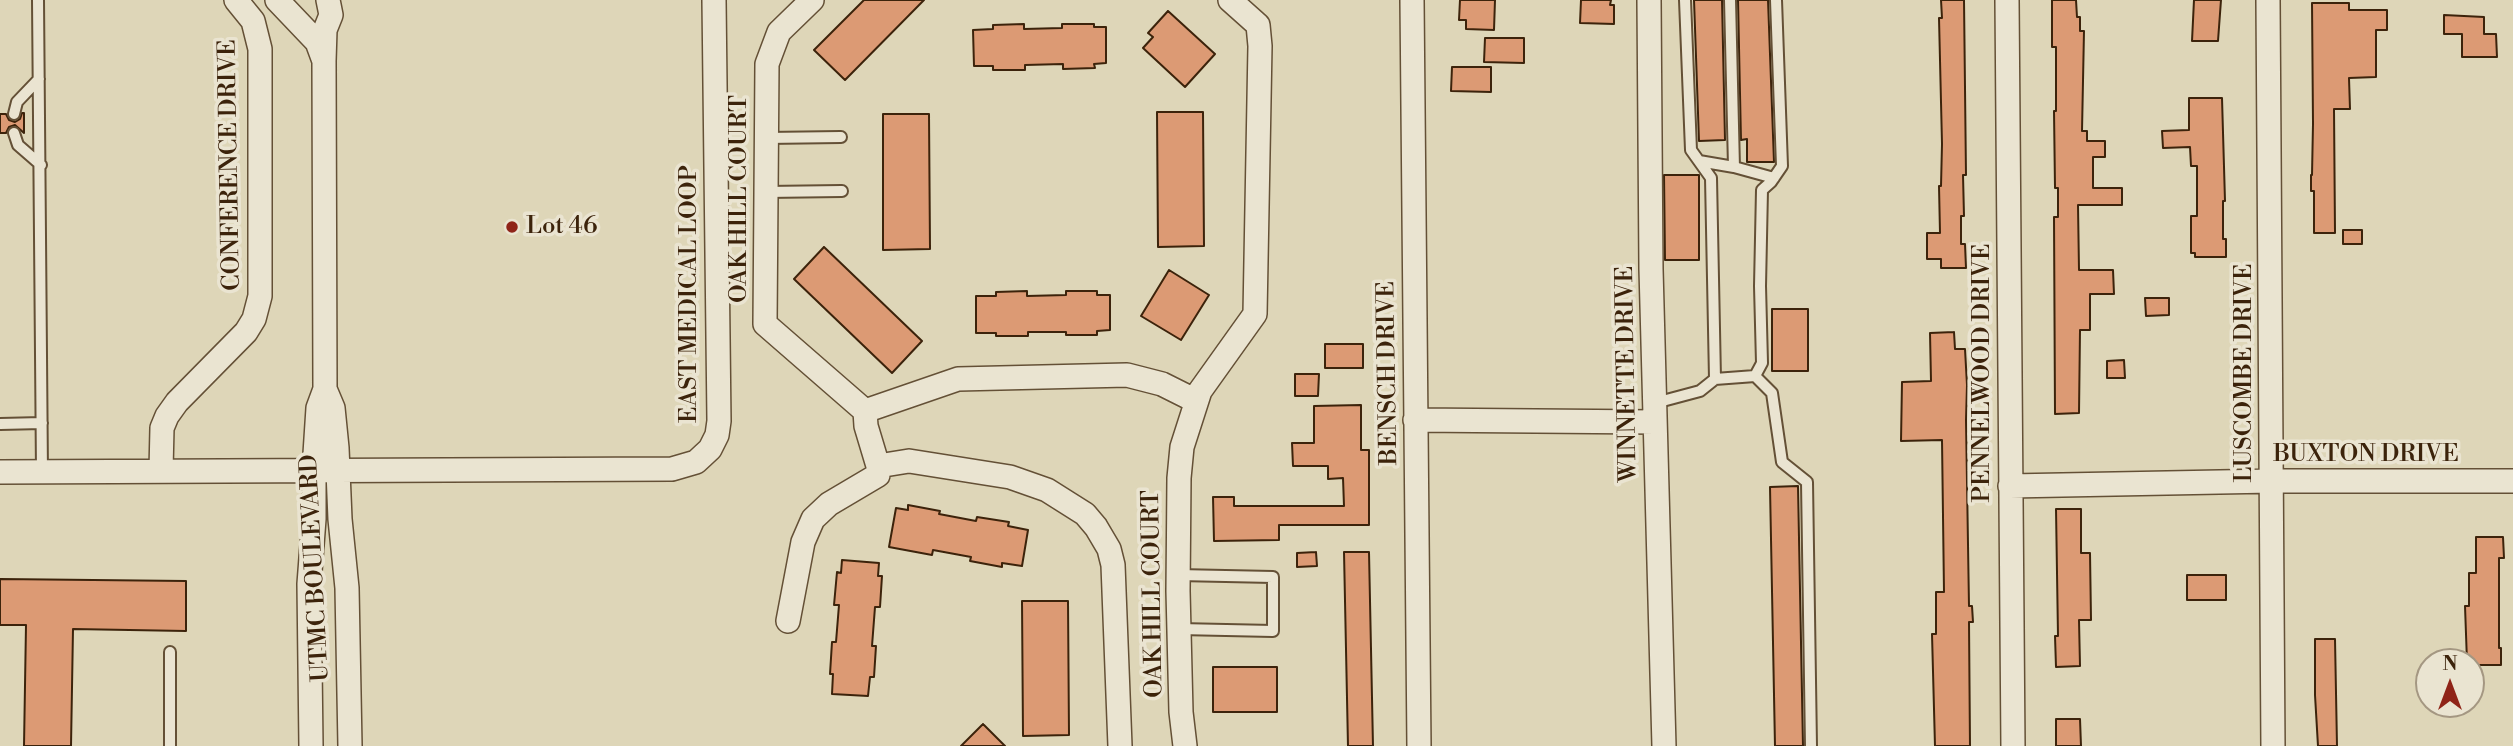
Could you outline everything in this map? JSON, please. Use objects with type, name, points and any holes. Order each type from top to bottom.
[{"type":"street","name":"CONFERENCE DRIVE","points":[[161,470],[163,428],[167,416],[177,402],[246,332],[259,303],[260,49],[253,21],[236,0]]},
{"type":"street","name":"UTMC BOULEVARD","points":[[277,0],[317,42],[324,61]]},
{"type":"street","name":"UTMC BOULEVARD","points":[[311,746],[309,597],[314,519],[326,469],[333,408],[325,389],[324,61],[325,30],[331,15],[328,0]]},
{"type":"street","name":"EAST MEDICAL LOOP","points":[[0,472],[672,469],[696,462],[706,454],[717,435],[719,421],[713,0]]},
{"type":"street","name":"OAK HILL COURT","points":[[812,0],[779,32],[767,64],[765,324],[864,411]]},
{"type":"street","name":"OAK HILL COURT","points":[[1185,746],[1181,712],[1178,575],[1182,446],[1200,391],[1255,314],[1260,46],[1258,25],[1230,0]]},
{"type":"street","name":"BENSCH DRIVE","points":[[1412,0],[1419,746]]},
{"type":"street","name":"WINNETTE DRIVE","points":[[1649,0],[1655,413],[1664,746]]},
{"type":"street","name":"PENNELWOOD DRIVE","points":[[2007,0],[2013,746]]},
{"type":"street","name":"LUSCOMBE DRIVE","points":[[2268,0],[2273,746]]},
{"type":"street","points":[[788,621],[803,542],[813,519],[829,504],[878,475],[864,411],[958,380],[971,379],[1127,375],[1162,384],[1196,401]]},
{"type":"street","points":[[1415,420],[1655,413]]},
{"type":"street","name":"OAK HILL COURT","points":[[878,466],[909,461],[1010,477],[1047,491],[1076,508],[1091,521],[1109,549],[1113,565],[1120,746]]},
{"type":"street","name":"UTMC BOULEVARD","points":[[326,469],[346,588],[350,746]]},
{"type":"street","name":"BUXTON DRIVE","points":[[2010,486],[2272,481],[2513,481]]},
{"type":"lane","points":[[38,0],[42,472]]},
{"type":"lane","points":[[1685,0],[1690,150],[1711,178],[1715,379]]},
{"type":"lane","points":[[1730,0],[1734,167]]},
{"type":"lane","points":[[1755,376],[1762,363],[1762,190],[1782,166],[1776,0]]},
{"type":"lane","points":[[14,114],[17,102],[39,79]]},
{"type":"lane","points":[[14,133],[18,145],[41,165]]},
{"type":"lane","points":[[766,138],[841,137]]},
{"type":"lane","points":[[1699,162],[1734,167],[1774,178]]},
{"type":"lane","points":[[766,192],[842,191]]},
{"type":"lane","points":[[1655,413],[1700,391],[1715,379],[1755,376],[1772,393],[1782,462],[1807,482],[1811,746]]},
{"type":"lane","points":[[0,424],[42,424]]},
{"type":"lane","points":[[1178,575],[1273,577],[1273,631],[1179,629]]},
{"type":"lane","points":[[170,652],[170,746]]},
{"type":"building","points":[[864,0],[924,0],[845,80],[814,50]]},
{"type":"building","points":[[1460,0],[1495,0],[1494,30],[1466,29],[1466,20],[1459,20]]},
{"type":"building","points":[[1581,0],[1611,0],[1610,5],[1614,5],[1614,24],[1580,23]]},
{"type":"building","points":[[1694,0],[1722,0],[1725,140],[1699,141]]},
{"type":"building","points":[[1738,0],[1768,0],[1774,162],[1747,162],[1747,139],[1741,140]]},
{"type":"building","points":[[1941,0],[1964,0],[1966,175],[1963,175],[1964,216],[1961,216],[1961,244],[1965,244],[1966,268],[1941,268],[1941,259],[1927,259],[1927,233],[1940,233]]},
{"type":"building","points":[[2052,0],[2076,0],[2080,31],[2084,31],[2082,131],[2087,131],[2087,141],[2105,141],[2105,157],[2093,157],[2093,188],[2122,188],[2122,205],[2078,205],[2079,270],[2113,270],[2114,294],[2090,294],[2090,330],[2080,330],[2079,413],[2055,414],[2054,217],[2058,217],[2058,188],[2055,188],[2056,47],[2052,47]]},
{"type":"building","points":[[2194,0],[2221,0],[2218,41],[2192,41]]},
{"type":"building","points":[[2312,3],[2349,3],[2349,10],[2387,10],[2387,30],[2376,30],[2376,77],[2349,78],[2350,109],[2334,109],[2335,233],[2314,233],[2314,191],[2311,191]]},
{"type":"building","points":[[1168,11],[1215,54],[1185,87],[1143,48],[1153,37],[1148,33]]},
{"type":"building","points":[[2444,15],[2484,17],[2484,34],[2496,34],[2497,57],[2462,57],[2462,34],[2444,34]]},
{"type":"building","points":[[1024,24],[1024,29],[1062,28],[1062,24],[1094,24],[1094,27],[1106,27],[1106,63],[1094,64],[1095,68],[1063,69],[1063,64],[1025,65],[1025,70],[993,70],[993,66],[974,66],[973,30],[993,29],[993,25]]},
{"type":"building","points":[[1485,38],[1524,38],[1524,63],[1484,62]]},
{"type":"building","points":[[1452,67],[1491,67],[1491,92],[1451,91]]},
{"type":"building","points":[[2189,98],[2222,98],[2225,201],[2223,239],[2226,239],[2226,257],[2195,257],[2195,253],[2191,253],[2191,216],[2197,216],[2197,166],[2191,166],[2190,147],[2163,148],[2162,131],[2189,130]]},
{"type":"building","points":[[1157,112],[1203,112],[1204,246],[1158,247]]},
{"type":"building","points":[[22,113],[24,133],[15,125],[9,127],[6,133],[0,133],[0,114],[6,114],[9,120],[15,122],[20,119]]},
{"type":"building","points":[[883,114],[929,114],[930,249],[883,250]]},
{"type":"building","points":[[1664,175],[1699,175],[1699,260],[1665,260]]},
{"type":"building","points":[[2343,230],[2362,230],[2362,244],[2343,244]]},
{"type":"building","points":[[824,247],[922,341],[892,373],[794,279]]},
{"type":"building","points":[[1169,270],[1209,295],[1181,340],[1141,316]]},
{"type":"building","points":[[1027,291],[1027,296],[1066,295],[1066,291],[1097,291],[1097,295],[1110,295],[1110,330],[1097,331],[1097,335],[1028,332],[1028,336],[996,336],[996,333],[976,333],[976,296]]},
{"type":"building","points":[[2145,298],[2169,298],[2169,315],[2146,316]]},
{"type":"building","points":[[1772,309],[1808,309],[1808,371],[1772,371]]},
{"type":"building","points":[[1954,332],[1955,349],[1965,349],[1967,385],[1969,606],[1972,606],[1973,622],[1969,622],[1970,746],[1935,746],[1932,634],[1936,634],[1936,592],[1944,592],[1942,440],[1901,441],[1902,382],[1931,381],[1930,333]]},
{"type":"building","points":[[1325,344],[1363,344],[1363,368],[1325,368]]},
{"type":"building","points":[[2124,360],[2125,378],[2107,378],[2107,361]]},
{"type":"building","points":[[1295,374],[1319,374],[1318,396],[1295,396]]},
{"type":"building","points":[[1361,405],[1361,450],[1369,450],[1369,525],[1279,525],[1279,540],[1214,541],[1213,497],[1234,497],[1234,506],[1344,506],[1343,478],[1328,479],[1328,466],[1293,466],[1292,443],[1314,443],[1314,406]]},
{"type":"building","points":[[1798,486],[1803,746],[1775,746],[1770,487]]},
{"type":"building","points":[[908,505],[976,521],[977,517],[1009,522],[1008,526],[1028,530],[1022,566],[1002,563],[1002,567],[970,561],[971,557],[933,550],[932,555],[889,547],[896,508],[908,510]]},
{"type":"building","points":[[2056,509],[2081,509],[2081,553],[2090,553],[2091,620],[2079,620],[2080,666],[2056,667]]},
{"type":"building","points":[[2476,537],[2503,537],[2504,558],[2499,558],[2501,665],[2485,665],[2485,648],[2466,648],[2465,606],[2469,606],[2469,573],[2476,573]]},
{"type":"building","points":[[1316,552],[1317,566],[1297,567],[1297,553]]},
{"type":"building","points":[[1344,552],[1369,552],[1373,746],[1348,746]]},
{"type":"building","points":[[842,560],[879,563],[878,576],[882,576],[880,607],[875,607],[872,646],[876,646],[874,677],[870,677],[868,696],[832,694],[832,642],[836,642],[839,605],[834,605],[837,572],[841,573]]},
{"type":"building","points":[[2187,575],[2226,575],[2226,600],[2187,600]]},
{"type":"building","points":[[0,579],[186,581],[186,631],[73,629],[71,746],[24,746],[26,625],[0,625]]},
{"type":"building","points":[[1022,601],[1068,601],[1069,735],[1023,736]]},
{"type":"building","points":[[2315,639],[2335,639],[2337,746],[2318,746]]},
{"type":"building","points":[[1213,667],[1277,667],[1277,712],[1213,712]]},
{"type":"building","points":[[2056,719],[2080,719],[2081,746],[2056,746]]},
{"type":"building","points":[[983,724],[1005,746],[961,746]]},
{"type":"place","name":"Lot 46","points":[[512,227]]}]
